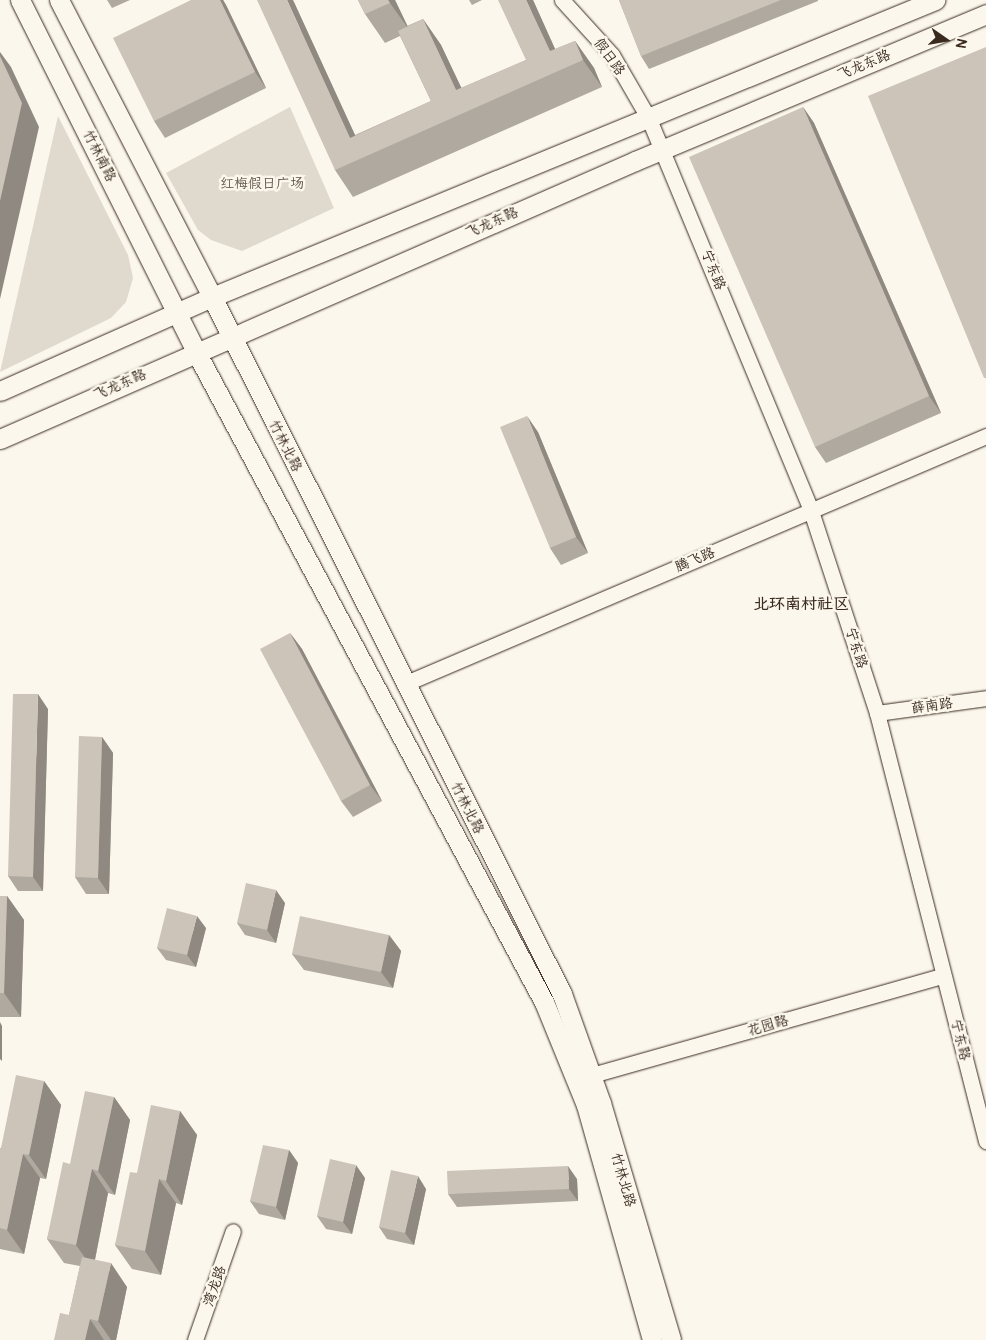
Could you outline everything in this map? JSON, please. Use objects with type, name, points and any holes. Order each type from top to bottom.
[{"type":"main road","name":"竹林南路","points":[[20,0],[178,313]]},
{"type":"main road","points":[[59,0],[212,297]]},
{"type":"main road","points":[[0,391],[212,297],[935,0]]},
{"type":"main road","name":"飞龙东路","points":[[0,439],[663,149],[986,14]]},
{"type":"main road","name":"竹林北路","points":[[212,297],[230,337],[404,684],[562,994],[592,1075],[671,1340]]},
{"type":"main road","name":"竹林北路","points":[[178,313],[196,352],[544,1002],[586,1105],[652,1340]]},
{"type":"street","name":"假日路","points":[[562,0],[612,55],[649,118]]},
{"type":"street","name":"宁东路","points":[[649,118],[811,510],[877,713],[986,1141]]},
{"type":"street","name":"腾飞路","points":[[404,684],[986,436]]},
{"type":"street","name":"薛南路","points":[[877,713],[986,698]]},
{"type":"street","name":"花园路","points":[[592,1075],[943,976]]},
{"type":"street","name":"湾龙路","points":[[195,1340],[233,1231]]},
{"type":"green space","name":"红梅假日广场","points":[[290,107],[334,208],[242,251],[211,240],[198,230],[166,173]]},
{"type":"green space","points":[[58,116],[128,255],[133,278],[126,302],[111,318],[0,372]]},
{"type":"building","points":[[191,0],[220,0],[255,72],[154,121],[113,38]]},
{"type":"building","points":[[257,0],[287,0],[350,138],[431,101],[398,31],[423,19],[456,90],[526,60],[498,0],[526,0],[550,51],[575,41],[583,60],[335,170]]},
{"type":"building","points":[[358,0],[388,0],[390,3],[365,14]]},
{"type":"building","points":[[619,0],[781,0],[641,56]]},
{"type":"building","points":[[986,47],[986,378],[984,378],[868,96]]},
{"type":"building","points":[[0,56],[22,103],[0,201]]},
{"type":"building","points":[[803,107],[929,396],[815,447],[689,157]]},
{"type":"building","points":[[527,416],[576,537],[550,548],[500,427]]},
{"type":"building","points":[[290,633],[370,785],[341,801],[260,649]]},
{"type":"building","points":[[13,694],[38,694],[33,877],[8,876]]},
{"type":"building","points":[[79,736],[102,737],[98,878],[75,877]]},
{"type":"building","points":[[246,883],[276,890],[267,930],[237,923]]},
{"type":"building","points":[[0,896],[7,896],[4,993],[0,993]]},
{"type":"building","points":[[167,908],[197,916],[187,955],[157,948]]},
{"type":"building","points":[[300,916],[389,935],[381,972],[292,954]]},
{"type":"building","points":[[16,1075],[44,1081],[29,1155],[23,1154],[7,1230],[0,1228],[0,1148]]},
{"type":"building","points":[[85,1091],[114,1097],[98,1171],[92,1169],[76,1245],[47,1239],[63,1162],[70,1164]]},
{"type":"building","points":[[151,1105],[180,1111],[166,1181],[159,1179],[145,1251],[115,1245],[130,1172],[137,1173]]},
{"type":"building","points":[[263,1145],[289,1150],[276,1207],[250,1201]]},
{"type":"building","points":[[330,1159],[356,1165],[343,1222],[317,1216]]},
{"type":"building","points":[[568,1166],[569,1189],[448,1194],[447,1171]]},
{"type":"building","points":[[391,1170],[418,1176],[405,1233],[379,1227]]},
{"type":"building","points":[[82,1257],[111,1263],[98,1321],[90,1319],[85,1340],[54,1340],[60,1313],[69,1315]]},
{"type":"district","name":"北环南村社区","points":[[801,604]]}]
